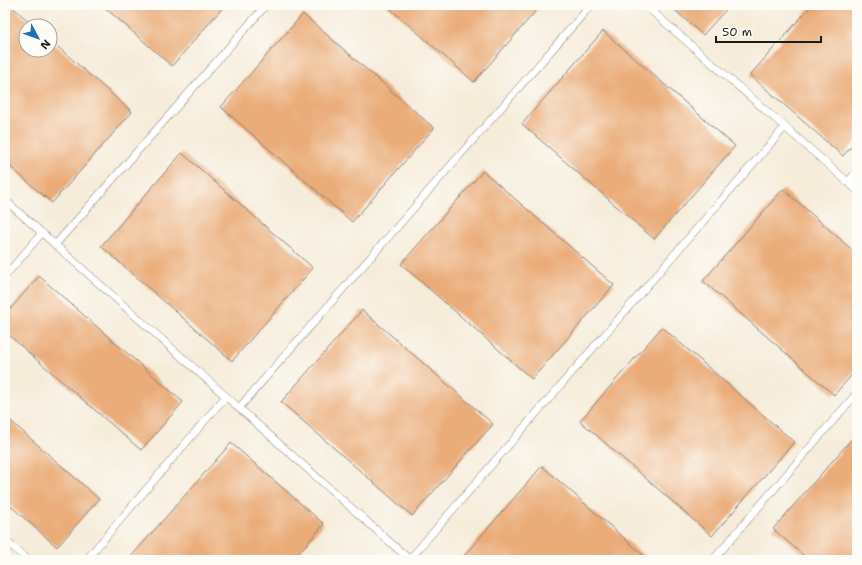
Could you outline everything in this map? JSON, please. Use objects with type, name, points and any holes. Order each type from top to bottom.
[{"type":"lane","points":[[55,245],[266,5]]},
{"type":"lane","points":[[239,408],[591,5]]},
{"type":"lane","points":[[645,5],[857,190]]},
{"type":"lane","points":[[5,200],[410,560],[785,127]]},
{"type":"lane","points":[[848,182],[857,171]]},
{"type":"lane","points":[[5,276],[42,233]]},
{"type":"lane","points":[[713,560],[857,393]]},
{"type":"lane","points":[[86,560],[226,396]]},
{"type":"lane","points":[[5,540],[28,560]]},
{"type":"building","points":[[5,5],[10,5],[25,18],[18,18],[18,58],[58,58],[58,47],[132,112],[52,203],[5,162]]},
{"type":"building","points":[[102,5],[225,5],[172,66]]},
{"type":"building","points":[[386,5],[541,5],[474,82]]},
{"type":"building","points":[[669,5],[730,5],[703,35]]},
{"type":"building","points":[[812,5],[857,5],[857,140],[843,156],[750,75]]},
{"type":"building","points":[[303,14],[434,128],[352,222],[221,107]]},
{"type":"building","points":[[603,31],[735,146],[654,239],[522,124]]},
{"type":"building","points":[[182,153],[313,268],[232,361],[101,246]]},
{"type":"building","points":[[483,171],[614,285],[532,379],[401,264]]},
{"type":"building","points":[[783,189],[857,254],[857,369],[834,395],[703,281]]},
{"type":"building","points":[[39,276],[183,402],[141,450],[5,332],[5,315]]},
{"type":"building","points":[[362,310],[493,424],[412,516],[281,402]]},
{"type":"building","points":[[662,327],[794,442],[712,536],[580,421]]},
{"type":"building","points":[[5,416],[99,499],[57,547],[5,501]]},
{"type":"building","points":[[857,433],[857,560],[809,560],[773,529]]},
{"type":"building","points":[[231,443],[324,524],[293,560],[128,560]]},
{"type":"building","points":[[542,466],[649,560],[461,559]]}]
